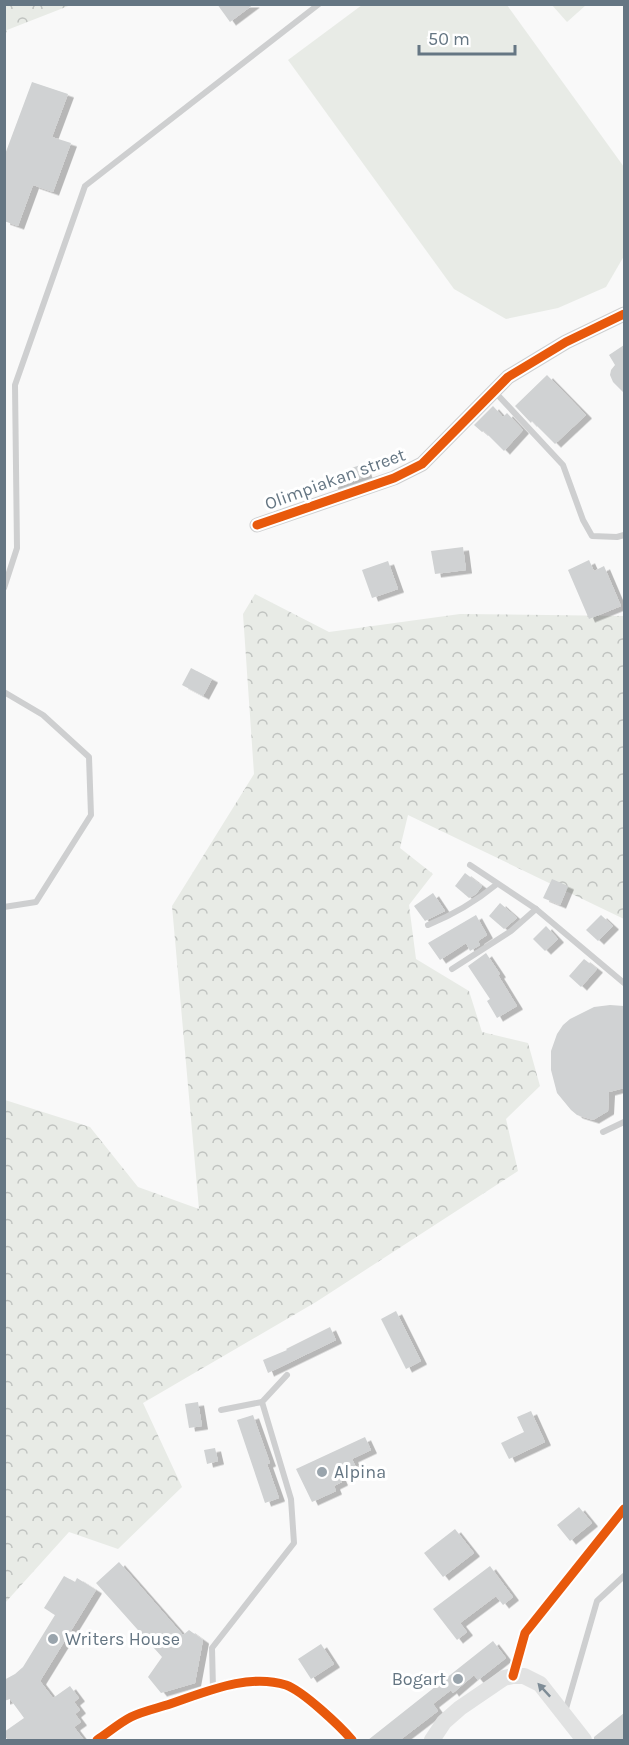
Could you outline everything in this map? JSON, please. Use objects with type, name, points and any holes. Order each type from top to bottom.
[{"type":"main road","points":[[432,1740],[444,1722],[460,1708],[504,1678],[513,1676],[524,1676],[540,1684],[580,1739]]},
{"type":"street","name":"Olimpiakan street","points":[[257,525],[394,478],[422,464],[508,377],[566,342],[624,314]]},
{"type":"street","points":[[513,1676],[525,1633],[624,1509]]},
{"type":"street","points":[[97,1740],[132,1717],[213,1690],[240,1683],[268,1680],[289,1686],[340,1726],[352,1740]]},
{"type":"lane","points":[[4,588],[17,548],[15,385],[85,186],[319,4]]},
{"type":"lane","points":[[494,390],[563,465],[583,520],[592,536],[624,535]]},
{"type":"lane","points":[[4,692],[43,715],[89,757],[91,815],[36,902],[4,906]]},
{"type":"lane","points":[[470,865],[536,909],[624,983]]},
{"type":"lane","points":[[429,925],[456,913],[497,884]]},
{"type":"lane","points":[[452,969],[511,931],[536,909]]},
{"type":"lane","points":[[603,1132],[624,1122]]},
{"type":"lane","points":[[221,1410],[262,1402],[287,1375]]},
{"type":"lane","points":[[213,1690],[212,1648],[294,1543],[291,1499],[262,1402]]},
{"type":"lane","points":[[564,1716],[597,1601],[624,1575]]},
{"type":"green space","points":[[5,4],[71,5],[7,30],[5,37]]},
{"type":"green space","points":[[362,5],[507,5],[624,167],[624,256],[606,287],[558,308],[506,319],[454,289],[288,60]]},
{"type":"green space","points":[[552,5],[586,5],[567,22]]},
{"type":"green space","points":[[255,594],[329,632],[460,614],[624,616],[624,919],[408,815],[400,848],[433,874],[409,905],[416,959],[469,991],[482,1032],[528,1043],[540,1086],[506,1119],[518,1171],[316,1302],[143,1403],[182,1487],[118,1549],[69,1532],[5,1603],[5,1100],[90,1127],[138,1187],[199,1209],[172,906],[254,774],[243,614]]},
{"type":"building","points":[[217,4],[254,4],[230,22]]},
{"type":"building","points":[[32,82],[68,94],[52,137],[71,143],[53,192],[33,185],[18,226],[4,221],[4,157]]},
{"type":"building","points":[[624,345],[624,393],[613,382],[610,375],[615,365],[609,355]]},
{"type":"building","points":[[547,375],[586,415],[555,444],[515,406]]},
{"type":"building","points":[[493,406],[503,417],[507,413],[523,430],[504,451],[484,431],[482,432],[474,425]]},
{"type":"building","points":[[363,464],[367,476],[333,488],[329,476]]},
{"type":"building","points":[[463,547],[466,570],[435,574],[431,551]]},
{"type":"building","points":[[589,560],[594,571],[604,566],[621,606],[589,619],[568,570]]},
{"type":"building","points":[[388,561],[398,589],[372,598],[362,570]]},
{"type":"building","points":[[191,668],[212,679],[203,696],[182,685]]},
{"type":"building","points":[[465,873],[482,886],[476,894],[469,898],[455,886]]},
{"type":"building","points":[[552,879],[568,886],[560,905],[543,898]]},
{"type":"building","points":[[433,893],[445,911],[425,921],[414,906]]},
{"type":"building","points":[[500,903],[517,918],[504,929],[489,916]]},
{"type":"building","points":[[476,915],[487,935],[478,941],[480,945],[470,951],[466,943],[440,960],[428,943]]},
{"type":"building","points":[[601,915],[613,926],[598,941],[586,930]]},
{"type":"building","points":[[546,926],[558,939],[545,951],[533,939]]},
{"type":"building","points":[[486,953],[517,1006],[497,1018],[487,1001],[490,999],[468,966]]},
{"type":"building","points":[[584,959],[597,969],[581,987],[569,976]]},
{"type":"building","points":[[624,1006],[624,1088],[609,1092],[608,1111],[593,1120],[577,1115],[557,1093],[551,1070],[551,1051],[557,1034],[570,1019],[594,1007]]},
{"type":"building","points":[[396,1311],[421,1361],[406,1369],[381,1319]]},
{"type":"building","points":[[330,1327],[336,1340],[268,1373],[263,1360]]},
{"type":"building","points":[[198,1402],[202,1426],[189,1428],[185,1404]]},
{"type":"building","points":[[531,1411],[545,1442],[509,1459],[501,1443],[524,1432],[517,1417]]},
{"type":"building","points":[[253,1415],[270,1463],[267,1464],[279,1498],[265,1503],[237,1420]]},
{"type":"building","name":"Alpina","points":[[365,1437],[371,1450],[352,1459],[356,1467],[339,1475],[342,1482],[334,1486],[336,1491],[312,1502],[296,1469]]},
{"type":"building","points":[[215,1448],[218,1461],[207,1464],[204,1450]]},
{"type":"building","points":[[579,1507],[592,1523],[570,1541],[557,1525]]},
{"type":"building","points":[[455,1529],[474,1553],[443,1577],[424,1553]]},
{"type":"building","points":[[119,1562],[183,1635],[189,1630],[203,1640],[195,1683],[161,1693],[148,1677],[162,1657],[96,1583]]},
{"type":"building","points":[[490,1566],[513,1597],[503,1605],[496,1596],[460,1623],[467,1632],[457,1640],[433,1609]]},
{"type":"building","name":"Writers House","points":[[64,1576],[75,1582],[77,1578],[96,1590],[40,1681],[53,1698],[70,1686],[79,1698],[74,1702],[80,1710],[75,1714],[81,1722],[74,1727],[84,1740],[8,1740],[4,1732],[24,1718],[10,1699],[4,1701],[4,1680],[23,1667],[55,1615],[44,1608]]},
{"type":"building","points":[[493,1641],[506,1658],[478,1680],[474,1675],[453,1693],[451,1690],[433,1704],[438,1711],[400,1740],[368,1740]]},
{"type":"building","points":[[321,1644],[334,1664],[311,1679],[298,1659]]},
{"type":"building","points":[[624,1713],[624,1740],[594,1740],[594,1737]]},
{"type":"cycle path","points":[[257,525],[394,478],[422,464],[508,377],[566,342],[624,314]]},
{"type":"cycle path","points":[[513,1676],[525,1633],[624,1509]]},
{"type":"cycle path","points":[[97,1740],[127,1719],[140,1713],[227,1686],[257,1681],[286,1685],[302,1694],[321,1709],[352,1740]]},
{"type":"place","name":"Alpina","points":[[322,1472]]},
{"type":"place","name":"Writers House","points":[[53,1639]]},
{"type":"place","name":"Bogart","points":[[458,1679]]}]
